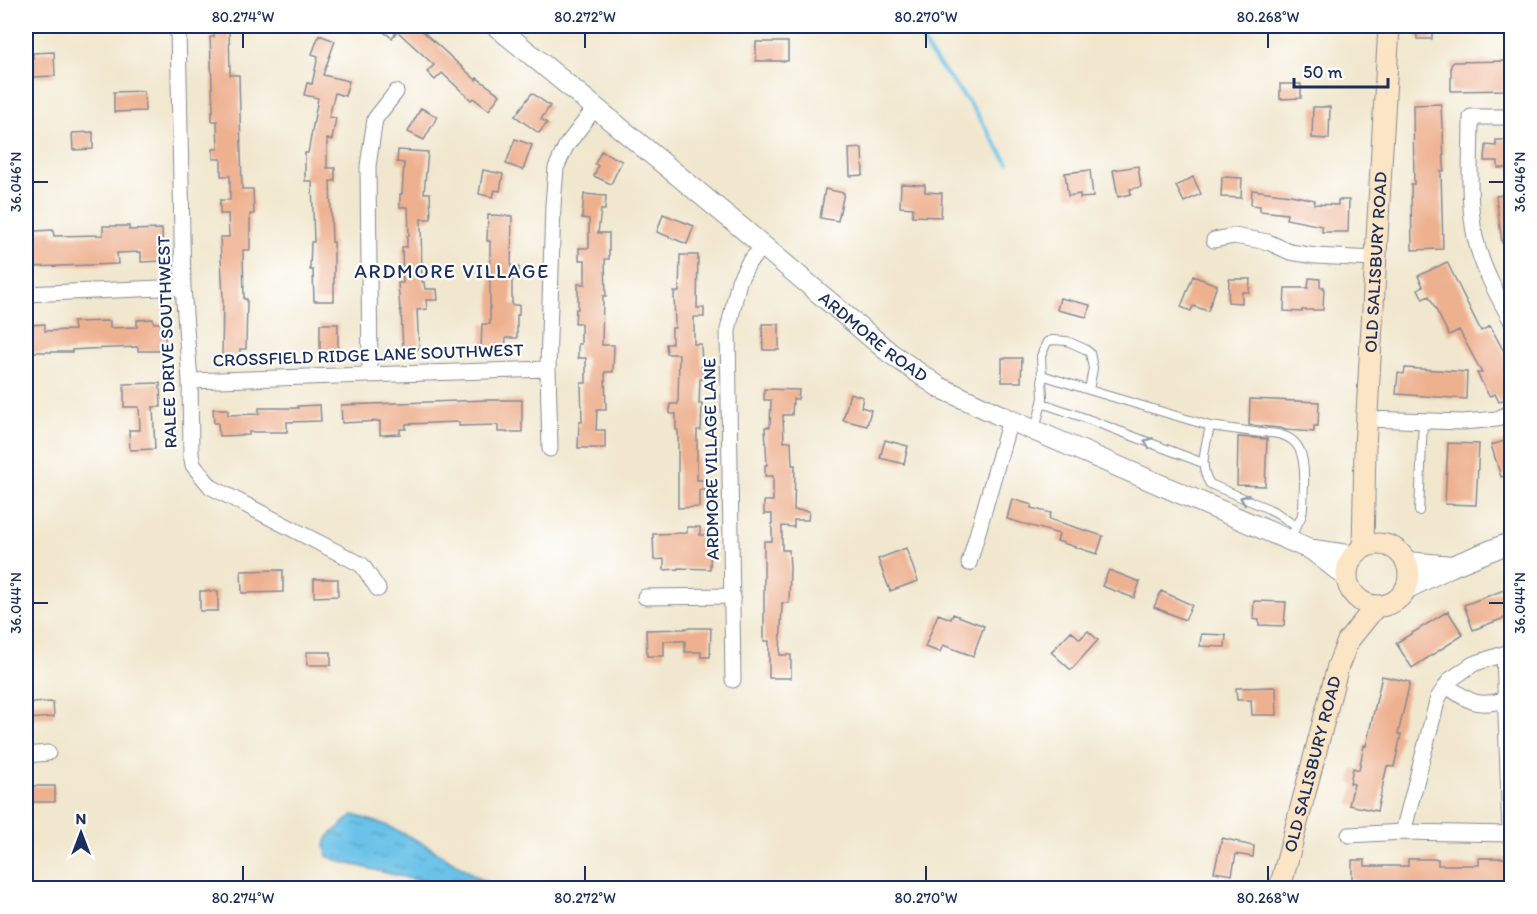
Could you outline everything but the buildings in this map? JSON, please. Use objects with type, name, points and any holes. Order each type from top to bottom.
[{"type":"main road","name":"OLD SALISBURY ROAD","points":[[1348,641],[1348,570],[1367,549],[1365,500],[1367,419],[1389,26]]},
{"type":"main road","points":[[1367,549],[1393,547],[1401,553],[1407,561],[1409,571],[1406,589]]},
{"type":"main road","points":[[1349,584],[1358,598],[1366,604],[1376,606]]},
{"type":"main road","name":"OLD SALISBURY ROAD","points":[[1280,888],[1338,666],[1348,641],[1376,606],[1394,602],[1406,589]]},
{"type":"street","name":"RALEE DRIVE SOUTHWEST","points":[[178,26],[183,287],[193,465],[211,487],[362,565],[378,590]]},
{"type":"street","name":"ARDMORE ROAD","points":[[496,26],[890,353],[939,387],[1035,431],[1293,533],[1349,584]]},
{"type":"street","points":[[370,375],[368,166],[375,119],[396,92]]},
{"type":"street","points":[[550,449],[548,369],[556,168],[566,146],[595,108]]},
{"type":"street","points":[[1512,117],[1471,117],[1471,180],[1473,223],[1481,258],[1512,322]]},
{"type":"street","points":[[1214,240],[1234,236],[1268,242],[1290,252],[1315,256],[1376,259]]},
{"type":"street","name":"ARDMORE VILLAGE LANE","points":[[733,680],[728,330],[739,281],[749,262],[763,247]]},
{"type":"street","points":[[26,294],[183,287]]},
{"type":"street","name":"CROSSFIELD RIDGE LANE SOUTHWEST","points":[[190,381],[548,369]]},
{"type":"street","points":[[1367,419],[1463,422],[1497,419],[1512,412]]},
{"type":"street","points":[[969,563],[1010,420]]},
{"type":"street","points":[[1406,589],[1452,566],[1512,542]]},
{"type":"street","name":"ARDMORE ROAD","points":[[1312,550],[1367,549]]},
{"type":"street","points":[[1407,561],[1452,566]]},
{"type":"street","points":[[645,597],[733,596]]},
{"type":"street","points":[[1349,835],[1403,832],[1511,834],[1505,699],[1508,652],[1473,664],[1450,681],[1438,698],[1403,832]]},
{"type":"street","points":[[1447,686],[1464,699],[1475,703],[1493,704],[1505,699]]},
{"type":"street","points":[[26,755],[48,753]]},
{"type":"lane","points":[[1035,431],[1043,398],[1041,356],[1047,342],[1052,339],[1067,341],[1090,352],[1093,368],[1089,390]]},
{"type":"lane","points":[[1042,375],[1210,426],[1279,433],[1287,436],[1299,447],[1304,460],[1303,512],[1293,533]]},
{"type":"lane","points":[[1042,403],[1085,417],[1203,463]]},
{"type":"lane","points":[[1419,511],[1423,420]]},
{"type":"lane","points":[[1210,426],[1203,463],[1205,477],[1210,484],[1269,508],[1286,519],[1293,533]]},
{"type":"water","points":[[353,815],[386,825],[424,844],[495,888],[448,888],[342,862],[327,856],[325,845],[328,837]]},
{"type":"waterway","points":[[913,26],[929,52],[973,108],[1008,163]]},
{"type":"district","name":"ARDMORE VILLAGE","points":[[452,271]]}]
